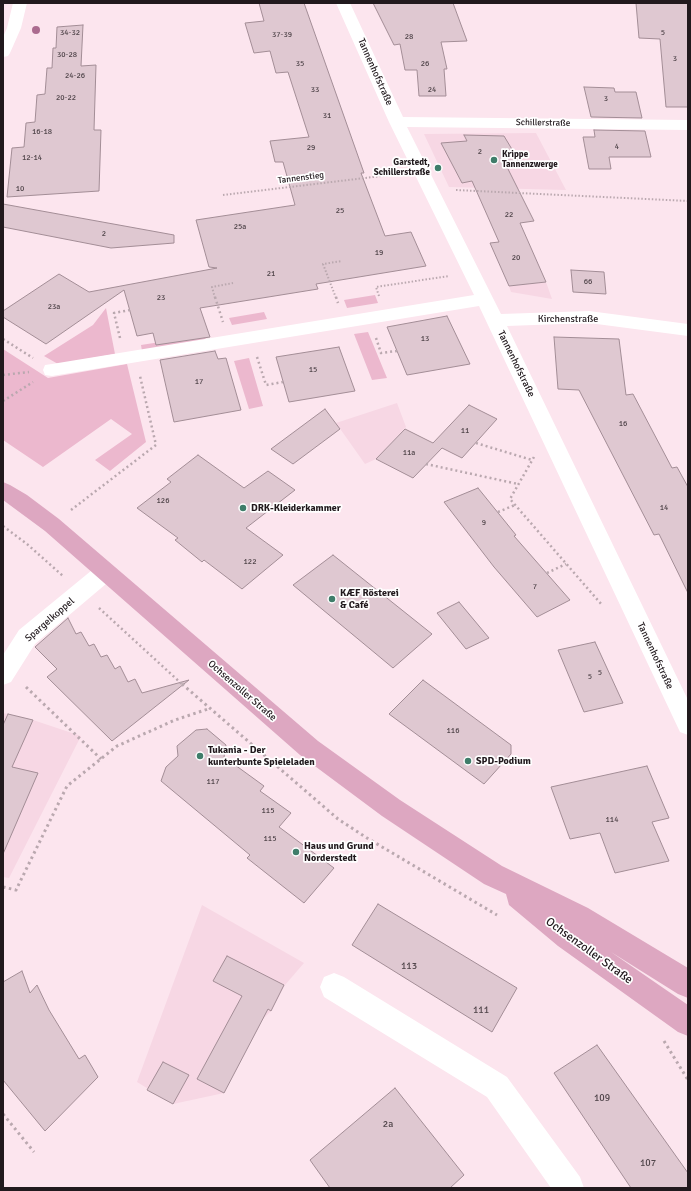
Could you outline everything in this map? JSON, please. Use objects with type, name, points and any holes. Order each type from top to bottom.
[{"type":"main road","name":"Ochsenzoller Straße","points":[[3,490],[20,500],[52,525],[309,748],[397,812],[493,875],[567,937],[688,1022]]},
{"type":"main road","name":"Ochsenzoller Straße","points":[[493,875],[579,917],[688,984]]},
{"type":"street","points":[[3,53],[14,28],[20,3]]},
{"type":"street","name":"Tannenhofstraße","points":[[344,3],[397,122],[485,299],[688,725]]},
{"type":"street","name":"Schillerstraße","points":[[397,122],[688,125]]},
{"type":"street","points":[[52,370],[485,299]]},
{"type":"street","name":"Kirchenstraße","points":[[495,320],[589,317],[688,330]]},
{"type":"street","name":"Spargelkoppel","points":[[5,671],[27,637],[105,572]]},
{"type":"street","points":[[334,986],[497,1087],[570,1188]]},
{"type":"path","name":"Tannenstieg","points":[[223,194],[382,176]]},
{"type":"path","points":[[430,189],[688,201]]},
{"type":"path","points":[[342,261],[323,264],[345,322]]},
{"type":"path","points":[[397,350],[382,353],[376,287],[471,273]]},
{"type":"path","points":[[230,341],[212,287],[233,283]]},
{"type":"path","points":[[52,525],[156,445],[130,357],[114,313],[130,310]]},
{"type":"path","points":[[250,338],[266,385],[283,382]]},
{"type":"path","points":[[3,339],[52,370],[3,401]]},
{"type":"path","points":[[548,432],[510,499],[602,606]]},
{"type":"path","points":[[476,443],[532,460]]},
{"type":"path","points":[[426,464],[518,484]]},
{"type":"path","points":[[498,512],[515,505]]},
{"type":"path","points":[[547,573],[566,564]]},
{"type":"path","points":[[5,671],[101,759]]},
{"type":"path","points":[[3,887],[16,890],[67,786],[117,746],[175,720],[209,709]]},
{"type":"path","points":[[660,1035],[688,1080]]},
{"type":"path","points":[[3,1114],[34,1152]]},
{"type":"shaded area","name":"Krippe Tannenzwerge","points":[[536,133],[566,190],[449,187],[424,134]]},
{"type":"shaded area","points":[[546,282],[552,299],[511,292],[509,286]]},
{"type":"shaded area","points":[[375,295],[378,303],[347,308],[344,300]]},
{"type":"shaded area","points":[[106,308],[115,354],[58,364],[44,356],[93,325]]},
{"type":"shaded area","points":[[264,312],[267,319],[232,325],[229,318]]},
{"type":"shaded area","points":[[368,332],[387,378],[372,380],[354,334]]},
{"type":"shaded area","points":[[205,335],[206,341],[142,351],[141,345]]},
{"type":"shaded area","points":[[3,349],[48,378],[127,364],[146,442],[110,471],[95,460],[132,434],[111,419],[43,467],[3,440]]},
{"type":"shaded area","points":[[249,358],[263,406],[249,409],[234,361]]},
{"type":"shaded area","points":[[397,403],[406,427],[376,459],[365,464],[336,423]]},
{"type":"shaded area","points":[[3,713],[33,720],[81,736],[9,878],[3,877]]},
{"type":"shaded area","points":[[202,905],[304,963],[285,985],[271,1011],[263,1019],[224,1093],[173,1104],[137,1082]]},
{"type":"building","points":[[259,3],[304,3],[364,173],[361,173],[385,236],[411,232],[426,266],[316,284],[318,289],[200,308],[210,337],[156,345],[153,333],[137,336],[124,290],[46,344],[3,317],[3,311],[59,274],[89,292],[217,268],[209,267],[196,220],[295,205],[283,162],[275,162],[270,141],[309,137],[288,72],[276,73],[270,51],[254,53],[245,23],[264,21]]},
{"type":"building","points":[[373,3],[453,3],[467,41],[441,42],[447,69],[444,69],[446,96],[419,96],[417,70],[405,70],[400,44],[394,45]]},
{"type":"building","points":[[636,3],[688,3],[688,107],[666,107],[660,39],[639,38]]},
{"type":"building","points":[[83,25],[81,66],[96,65],[94,130],[101,130],[99,191],[7,197],[12,148],[24,147],[26,123],[35,122],[37,95],[45,94],[47,68],[52,68],[53,48],[56,48],[57,27]]},
{"type":"building","points":[[584,87],[614,88],[615,92],[636,92],[642,118],[591,117]]},
{"type":"building","points":[[594,130],[645,131],[651,157],[609,157],[611,169],[589,169],[583,137],[595,137]]},
{"type":"building","points":[[464,135],[504,136],[519,161],[505,163],[534,221],[520,223],[546,282],[509,286],[490,243],[499,242],[472,181],[462,183],[441,143],[467,141]]},
{"type":"building","points":[[3,204],[174,235],[174,243],[111,248],[3,227]]},
{"type":"building","points":[[571,270],[604,272],[606,294],[573,292]]},
{"type":"building","points":[[447,316],[470,364],[407,375],[387,327]]},
{"type":"building","points":[[554,337],[619,339],[626,395],[633,394],[672,468],[677,467],[688,487],[688,593],[659,534],[654,535],[579,390],[558,389]]},
{"type":"building","points":[[339,347],[355,391],[289,402],[276,357]]},
{"type":"building","points":[[215,351],[218,359],[226,358],[241,410],[174,422],[160,360]]},
{"type":"building","points":[[469,405],[497,419],[462,458],[442,448],[413,478],[376,459],[405,429],[433,443]]},
{"type":"building","points":[[325,409],[340,429],[293,464],[271,449]]},
{"type":"building","points":[[198,455],[244,488],[268,471],[295,490],[246,528],[283,555],[242,589],[204,560],[202,562],[175,540],[178,538],[137,508],[171,482],[167,479]]},
{"type":"building","points":[[478,488],[516,535],[514,536],[570,600],[537,617],[494,567],[444,502]]},
{"type":"building","points":[[333,555],[432,634],[393,668],[293,585]]},
{"type":"building","points":[[459,602],[489,638],[466,649],[437,613]]},
{"type":"building","points":[[68,618],[76,634],[81,632],[89,646],[94,644],[101,657],[107,655],[115,669],[120,666],[128,682],[135,679],[142,693],[189,680],[112,741],[47,677],[57,669],[35,647]]},
{"type":"building","points":[[595,642],[623,703],[584,712],[558,650]]},
{"type":"building","points":[[423,680],[511,745],[511,754],[484,784],[389,714]]},
{"type":"building","points":[[8,714],[33,720],[12,767],[38,773],[3,854],[3,725]]},
{"type":"building","points":[[207,729],[226,745],[224,757],[264,786],[260,791],[291,813],[279,827],[334,868],[304,903],[247,858],[250,855],[161,781],[166,767],[178,756],[177,746],[196,730]]},
{"type":"building","points":[[647,766],[669,818],[652,822],[669,861],[615,873],[600,833],[570,839],[551,787]]},
{"type":"building","points":[[378,904],[517,988],[492,1032],[352,945]]},
{"type":"building","points":[[227,956],[284,985],[271,1011],[268,1009],[224,1093],[197,1079],[242,996],[213,981]]},
{"type":"building","points":[[22,971],[30,993],[37,985],[49,1010],[79,1059],[85,1055],[98,1077],[45,1131],[3,1080],[3,982]]},
{"type":"building","points":[[597,1045],[688,1173],[688,1188],[631,1188],[554,1073]]},
{"type":"building","points":[[163,1062],[189,1075],[173,1104],[147,1090]]},
{"type":"building","points":[[395,1088],[464,1175],[450,1188],[330,1188],[310,1160]]},
{"type":"place","name":"Krippe Tannenzwerge","points":[[494,160]]},
{"type":"place","name":"Garstedt, Schillerstraße","points":[[438,168]]},
{"type":"place","name":"DRK-Kleiderkammer","points":[[243,508]]},
{"type":"place","name":"KÆF Rösterei & Café","points":[[332,599]]},
{"type":"place","name":"Tukania - Der kunterbunte Spieleladen","points":[[200,756]]},
{"type":"place","name":"SPD-Podium","points":[[468,761]]},
{"type":"place","name":"Haus und Grund Norderstedt","points":[[296,852]]}]
